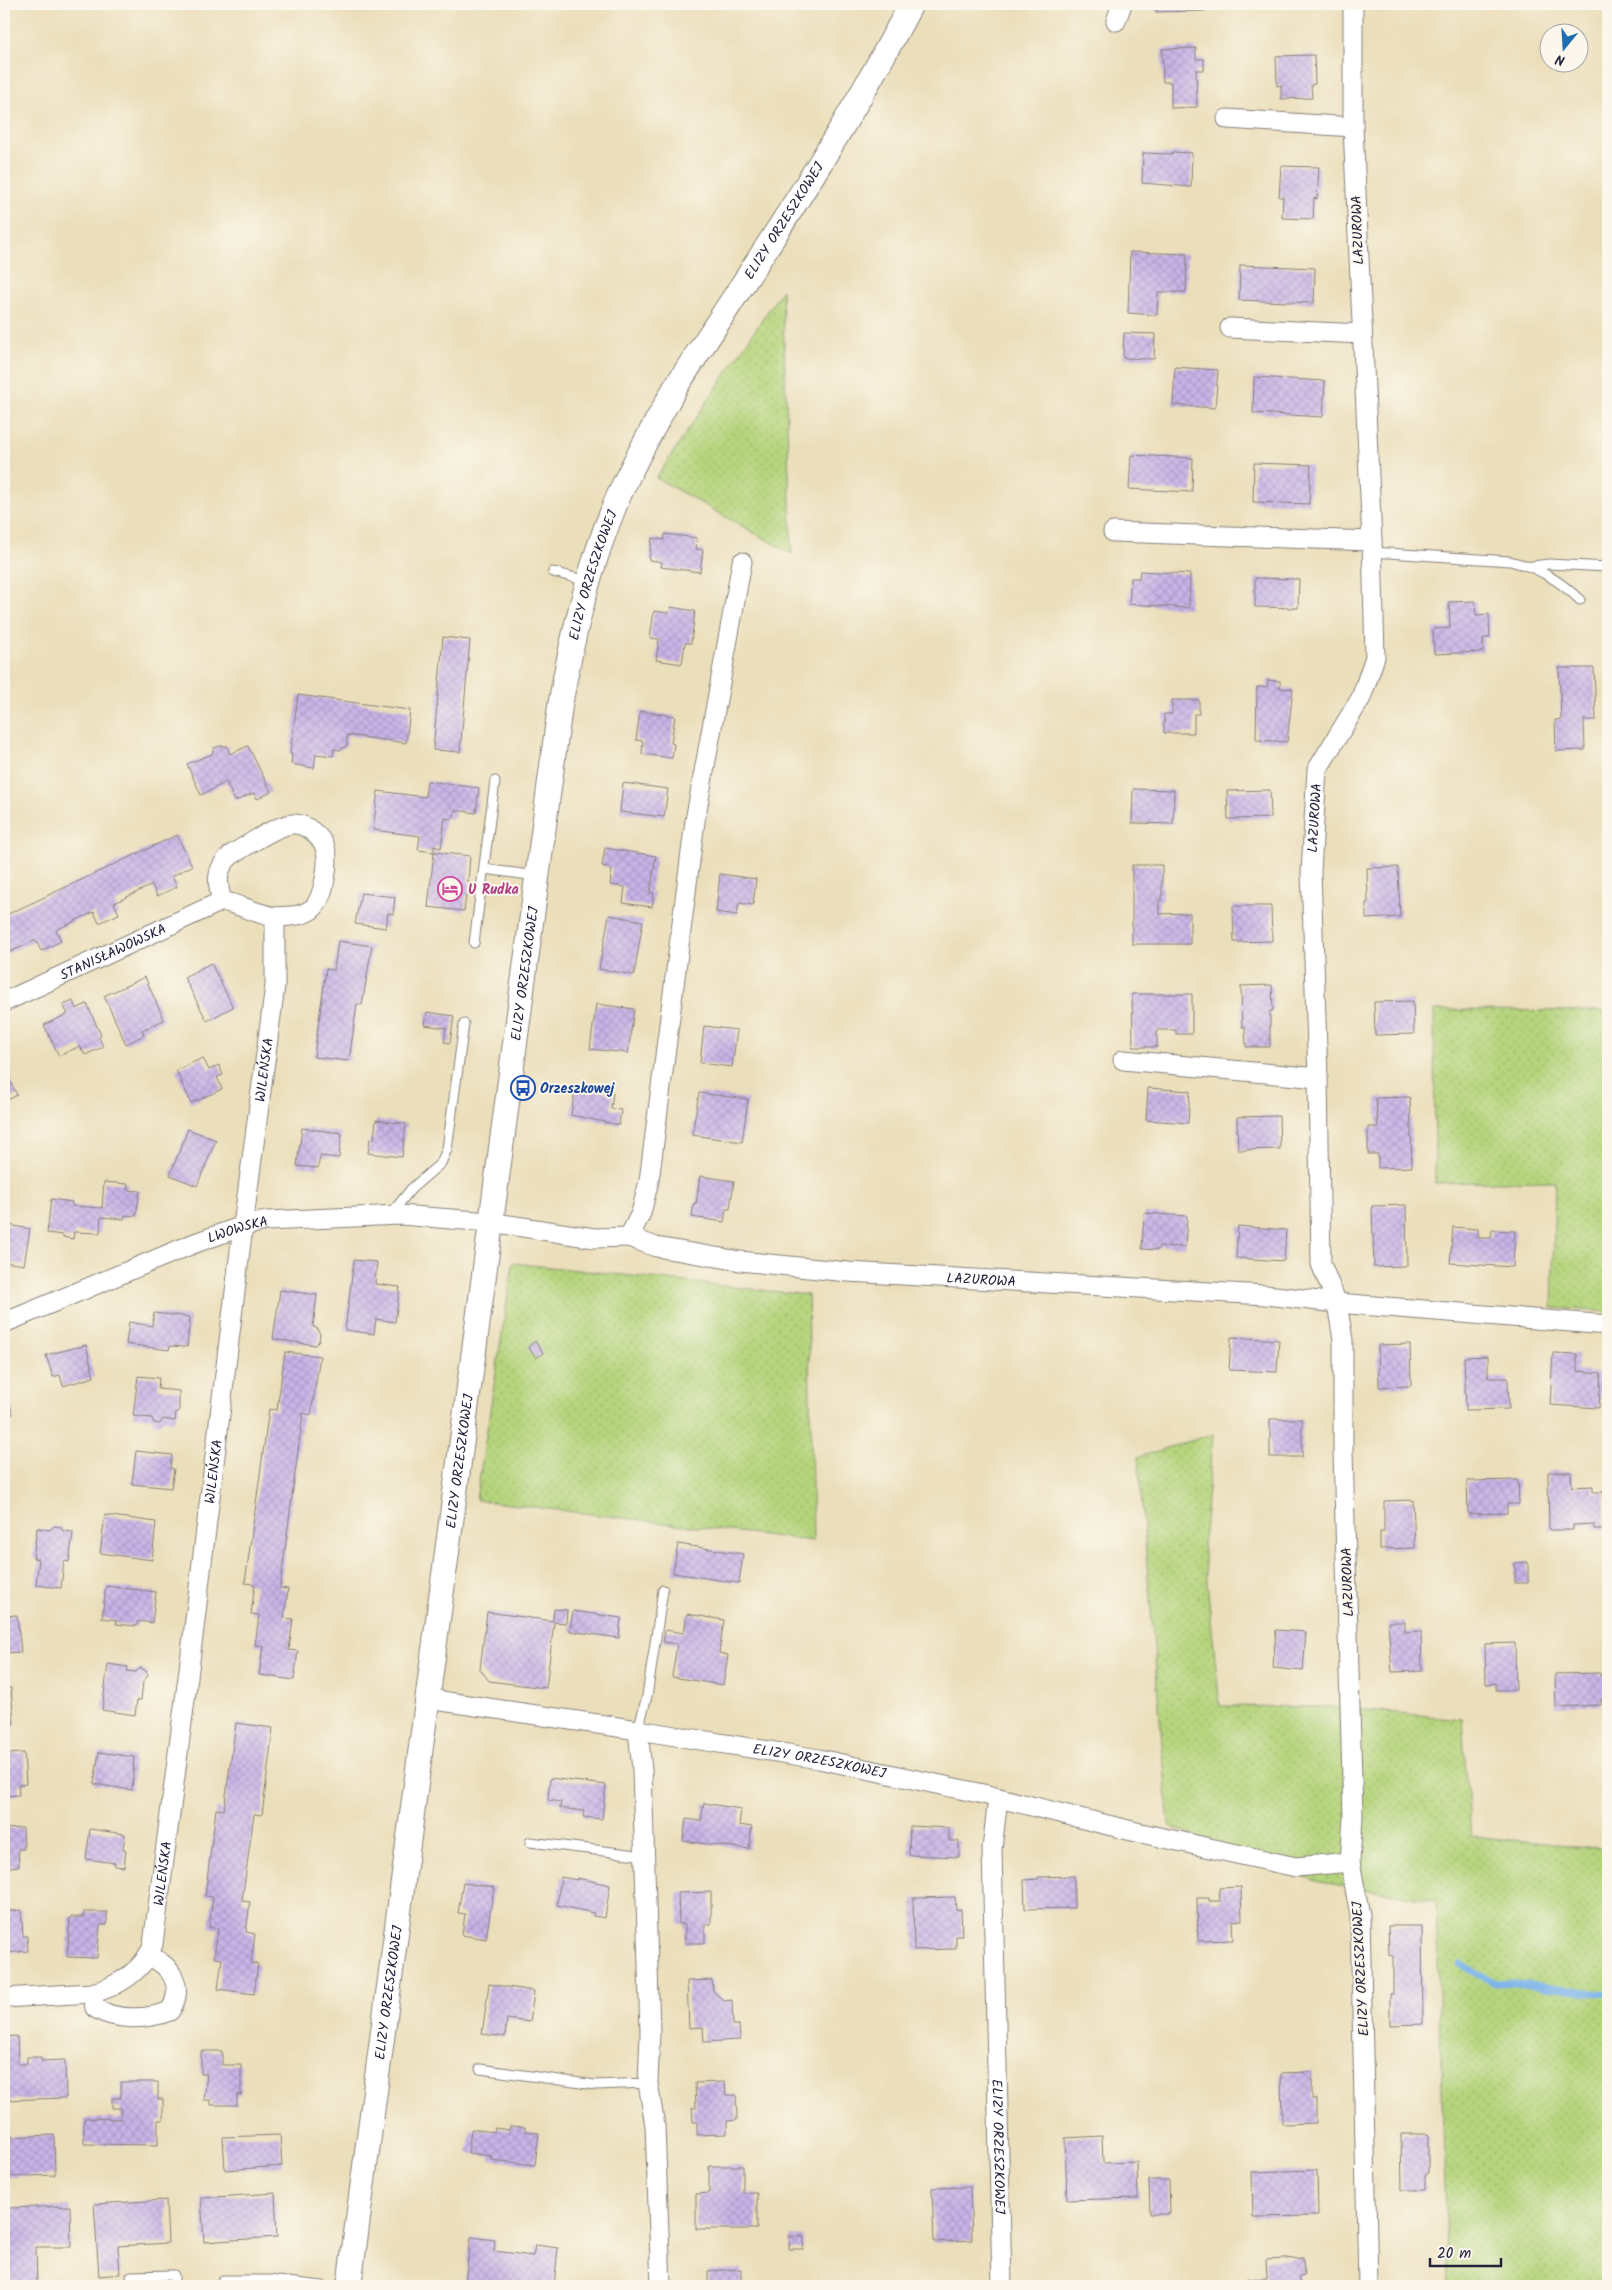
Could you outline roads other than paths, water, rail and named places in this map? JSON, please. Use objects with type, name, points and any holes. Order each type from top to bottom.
[{"type":"street","name":"ELIZY ORZESZKOWEJ","points":[[349,2286],[490,1222],[564,682],[572,637],[587,582],[617,499],[659,416],[837,136],[869,83],[911,4]]},
{"type":"street","name":"LAZUROWA","points":[[1350,1862],[1353,1817],[1343,1450],[1343,1340],[1337,1303],[1321,1264],[1318,1078],[1311,872],[1317,770],[1360,698],[1375,657],[1372,546],[1353,127],[1353,4]]},
{"type":"street","points":[[1227,119],[1353,127]]},
{"type":"street","points":[[1230,328],[1362,334]]},
{"type":"street","points":[[1113,532],[1372,546]]},
{"type":"street","points":[[490,1222],[594,1238],[629,1237],[641,1213],[650,1181],[694,821],[742,562]]},
{"type":"street","points":[[294,824],[308,828],[318,835],[326,849],[325,880],[321,895],[314,908],[302,915],[275,917],[260,914],[244,906],[222,902],[217,882],[224,861],[231,855],[283,827],[294,824]]},
{"type":"street","name":"STANISŁAWOWSKA","points":[[4,1002],[222,902]]},
{"type":"street","name":"WILEŃSKA","points":[[149,1956],[190,1669],[274,986],[275,917]]},
{"type":"street","points":[[1123,1060],[1318,1078]]},
{"type":"street","name":"LWOWSKA","points":[[4,1323],[195,1243],[243,1226],[266,1222],[389,1216],[490,1222]]},
{"type":"street","name":"LAZUROWA","points":[[629,1237],[656,1247],[740,1262],[848,1272],[1266,1294],[1337,1303],[1608,1325]]},
{"type":"street","name":"ELIZY ORZESZKOWEJ","points":[[428,1699],[819,1759],[1296,1867],[1350,1862],[1360,1915],[1368,2286]]},
{"type":"street","points":[[638,1730],[642,1770],[645,1856],[650,2033],[648,2083],[655,2126],[661,2286]]},
{"type":"street","name":"ELIZY ORZESZKOWEJ","points":[[998,1798],[992,1849],[1002,2286]]},
{"type":"street","points":[[4,1998],[92,1993],[117,1984],[149,1956],[162,1962],[172,1975],[176,1994],[170,2011],[144,2017],[117,2017],[95,2008],[92,1993]]},
{"type":"lane","points":[[1372,546],[1510,561],[1532,566],[1559,582],[1580,600]]},
{"type":"lane","points":[[1532,566],[1549,564],[1608,567]]},
{"type":"lane","points":[[553,572],[587,582]]},
{"type":"lane","points":[[474,943],[496,781]]},
{"type":"lane","points":[[484,869],[538,876]]},
{"type":"lane","points":[[389,1216],[411,1189],[432,1173],[447,1149],[464,1024]]},
{"type":"lane","points":[[638,1730],[647,1696],[663,1590]]},
{"type":"lane","points":[[530,1842],[645,1856]]},
{"type":"lane","points":[[480,2069],[595,2085],[648,2083]]},
{"type":"lane","points":[[130,2276],[174,2274],[174,2286]]},
{"type":"lane","points":[[223,2280],[269,2280],[323,2286]]},
{"type":"waterway","points":[[1461,1965],[1497,1984],[1527,1982],[1550,1988],[1608,1994]]},
{"type":"place","name":"U Rudka","points":[[450,889]]},
{"type":"place","name":"Orzeszkowej","points":[[523,1088]]}]
